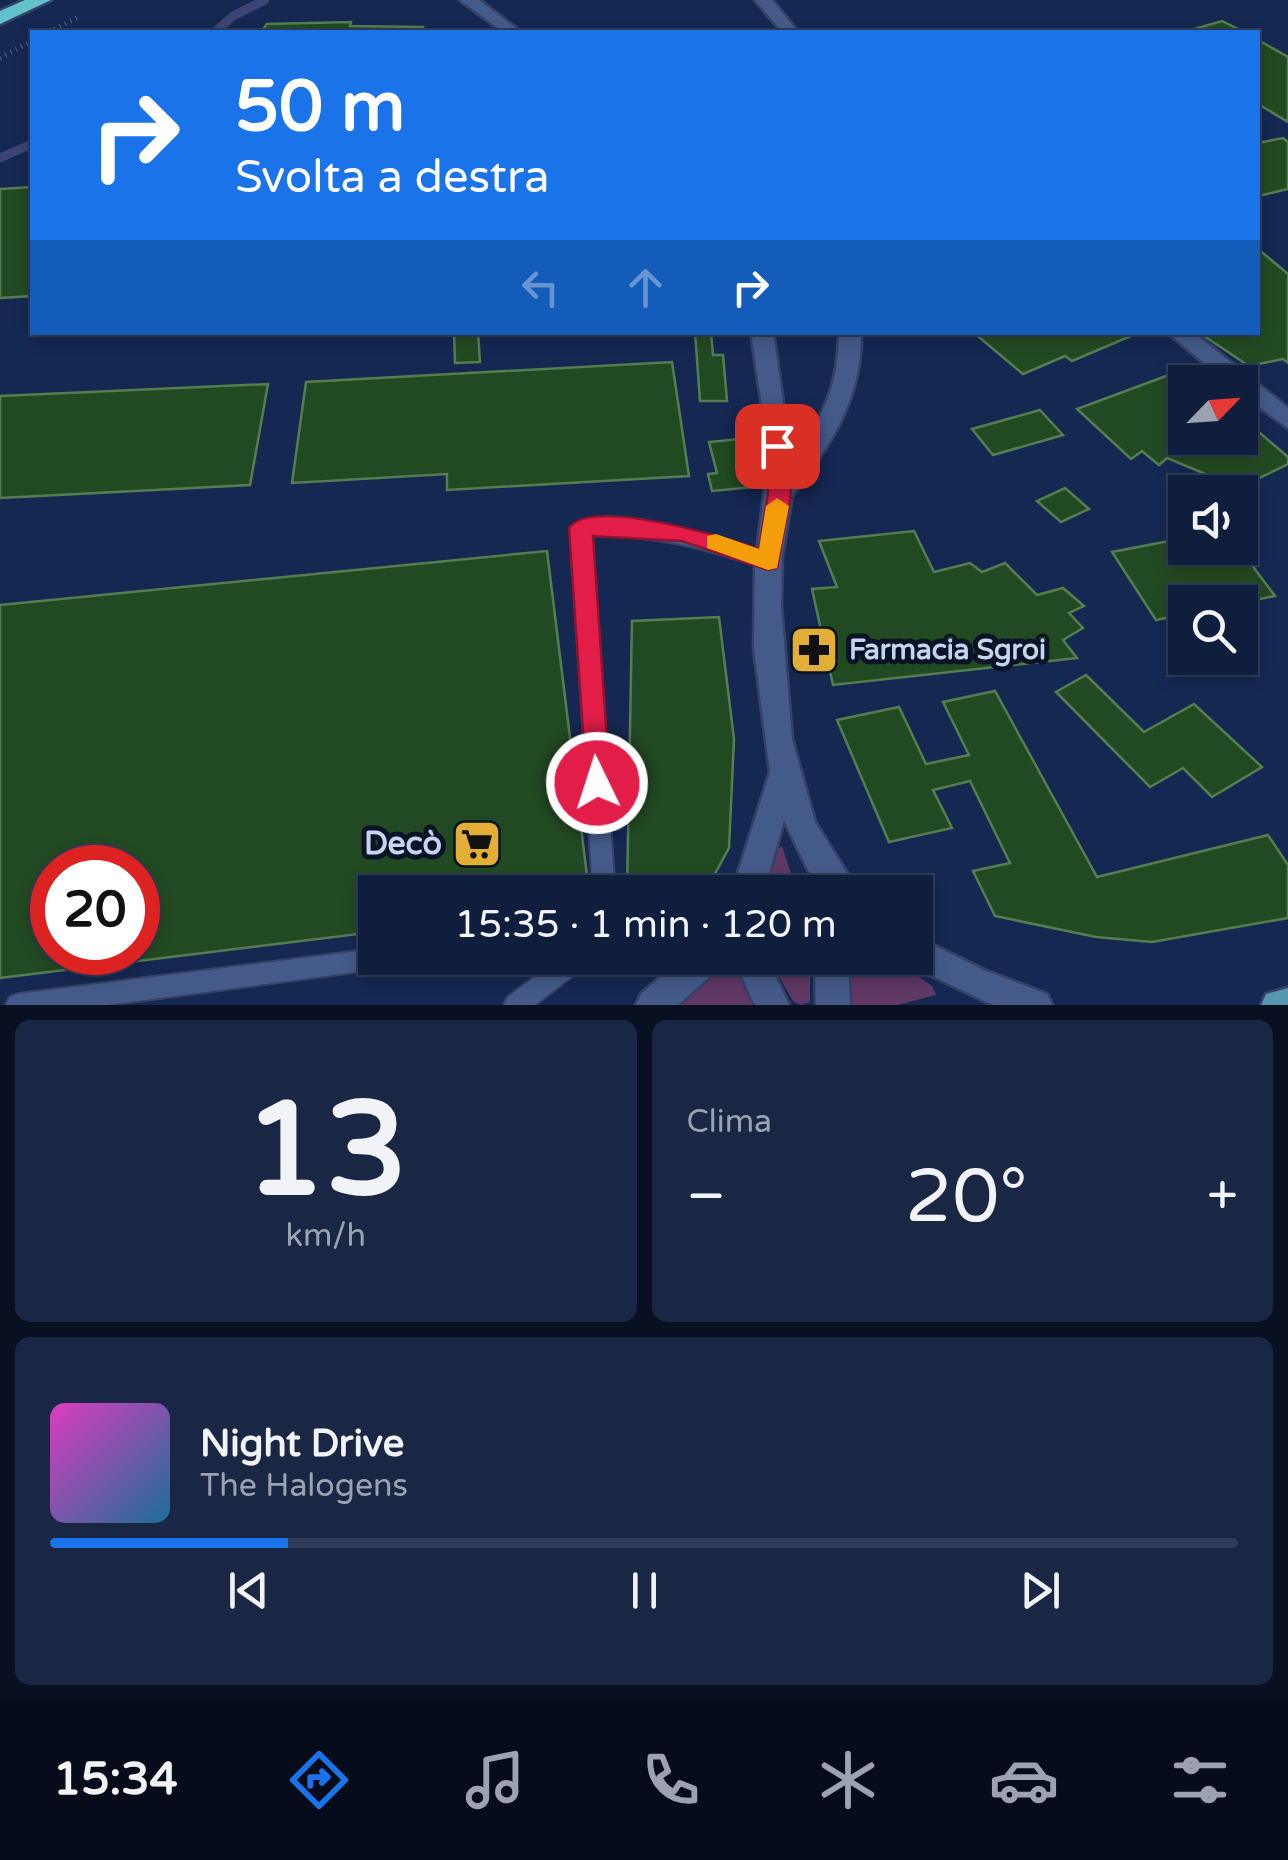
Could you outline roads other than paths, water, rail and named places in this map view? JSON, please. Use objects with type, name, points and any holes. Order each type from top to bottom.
[{"type":"highway","points":[[0,6],[14,0]]},
{"type":"highway","points":[[0,18],[41,0]]},
{"type":"main road","points":[[1278,1005],[1288,1004]]},
{"type":"street","points":[[468,0],[510,30]]},
{"type":"street","points":[[763,0],[788,30]]},
{"type":"street","points":[[763,335],[772,390],[779,494],[768,562],[768,616],[782,777],[819,875]]},
{"type":"street","points":[[779,494],[824,438],[844,398],[850,335]]},
{"type":"street","points":[[1182,335],[1288,420]]},
{"type":"street","points":[[753,875],[782,777]]},
{"type":"street","points":[[933,960],[974,982],[1035,1005]]},
{"type":"street","points":[[653,1005],[687,975]]},
{"type":"street","points":[[758,975],[772,1005]]},
{"type":"street","points":[[832,975],[833,1005]]},
{"type":"lane","points":[[603,875],[580,528],[643,527],[684,533],[768,562]]},
{"type":"lane","points":[[18,1005],[358,962]]},
{"type":"lane","points":[[516,1005],[556,975]]},
{"type":"waterway","points":[[217,30],[233,16],[265,0]]},
{"type":"waterway","points":[[0,158],[30,145]]},
{"type":"place","name":"Farmacia Sgroi","points":[[814,650]]},
{"type":"place","name":"Decò","points":[[477,844]]}]
